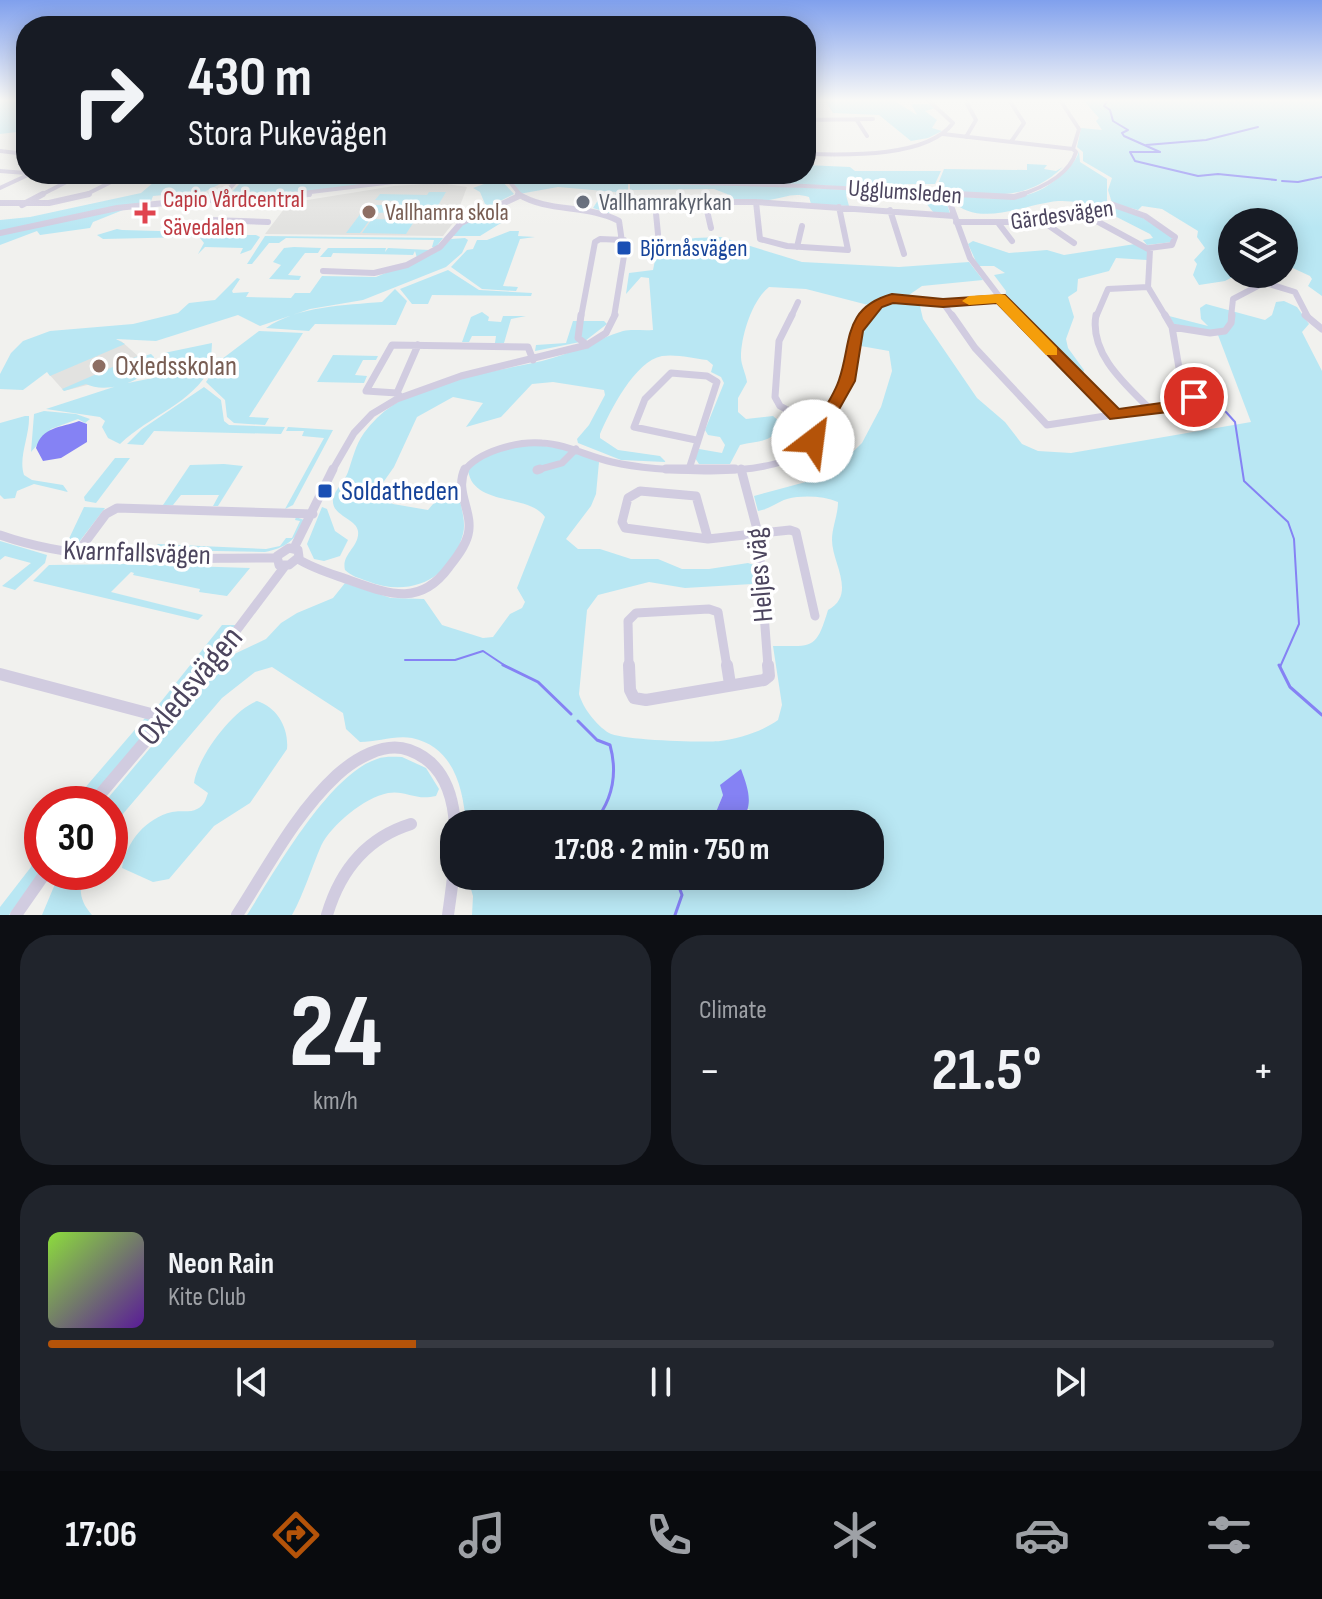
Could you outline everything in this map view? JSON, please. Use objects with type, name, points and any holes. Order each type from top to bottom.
[{"type":"street","points":[[816,154],[879,151],[910,143]]},
{"type":"street","points":[[1017,143],[1073,149],[1077,143]]},
{"type":"street","name":"Ugglumsleden","points":[[733,184],[1005,197],[1034,193],[1044,188],[1074,159],[1076,152],[1073,149]]},
{"type":"street","points":[[21,205],[62,184]]},
{"type":"street","points":[[0,203],[36,205],[105,189],[112,184]]},
{"type":"street","points":[[226,196],[235,184]]},
{"type":"street","points":[[0,233],[117,208],[226,196],[301,195],[382,184]]},
{"type":"street","points":[[514,184],[519,196]]},
{"type":"street","points":[[947,195],[972,262],[1000,298],[1116,415]]},
{"type":"street","points":[[294,548],[355,432],[374,412],[399,395],[587,345],[606,333],[614,320],[624,240],[619,221],[609,215],[545,205],[519,196],[461,223],[438,249],[407,265],[374,273],[323,271]]},
{"type":"street","points":[[643,202],[756,202],[890,210],[955,219]]},
{"type":"street","points":[[705,202],[711,228]]},
{"type":"street","points":[[756,202],[758,237],[797,247],[848,250],[839,207]]},
{"type":"street","points":[[655,203],[658,234]]},
{"type":"street","name":"Gärdesvägen","points":[[955,219],[999,224],[1042,221],[1108,204],[1125,206],[1153,220],[1175,237],[1172,245],[1149,248]]},
{"type":"street","points":[[890,210],[904,254]]},
{"type":"street","points":[[943,303],[986,361],[1044,422],[1053,426],[1185,405],[1194,399],[1179,368],[1172,327],[1148,287],[1149,248],[1080,212]]},
{"type":"street","points":[[210,220],[268,222]]},
{"type":"street","points":[[1042,221],[1074,243]]},
{"type":"street","points":[[999,224],[1012,241]]},
{"type":"street","points":[[797,247],[802,226]]},
{"type":"street","points":[[587,345],[577,336],[595,242],[600,239],[624,240]]},
{"type":"street","points":[[1148,287],[1108,289],[1102,298],[1095,329],[1099,348],[1111,368],[1151,410]]},
{"type":"street","points":[[1172,327],[1210,333],[1225,331],[1231,323],[1233,299],[1255,288]]},
{"type":"street","points":[[1286,288],[1300,297],[1304,314],[1322,329]]},
{"type":"street","points":[[298,559],[300,552],[294,548],[283,550],[281,562],[298,559],[386,594],[403,596],[417,593],[444,576],[468,537],[469,525],[461,483],[464,471],[472,462],[528,442],[553,442],[619,464],[689,469],[741,469],[794,456],[810,445],[847,381],[856,330],[874,308],[892,299],[943,303],[1000,298]]},
{"type":"street","points":[[798,302],[779,341],[775,397],[780,406],[821,428]]},
{"type":"street","points":[[399,395],[366,391],[391,345],[528,347],[533,360]]},
{"type":"street","points":[[399,395],[418,345]]},
{"type":"street","points":[[689,469],[717,382],[707,376],[671,373],[645,399],[634,427],[696,440]]},
{"type":"street","points":[[537,470],[562,463],[576,449]]},
{"type":"street","name":"Heljes väg","points":[[730,684],[764,680],[770,670],[758,533],[741,469]]},
{"type":"street","points":[[708,539],[696,496],[640,491],[628,498],[622,522],[625,528],[708,539],[796,532],[815,616]]},
{"type":"street","points":[[77,553],[106,514],[117,508],[313,514]]},
{"type":"street","name":"Kvarnfallsvägen","points":[[0,535],[36,547],[77,553],[281,562]]},
{"type":"street","name":"Oxledsvägen","points":[[107,786],[256,607],[281,562]]},
{"type":"street","points":[[709,609],[718,612],[730,684],[646,700],[634,698],[630,690],[629,618],[636,613],[709,609]]},
{"type":"street","points":[[0,674],[166,718]]},
{"type":"street","points":[[237,915],[298,823],[327,786],[365,756],[395,748],[423,754],[436,765],[445,780],[453,828],[448,915]]},
{"type":"street","points":[[327,915],[334,891],[363,850],[392,829],[411,824]]},
{"type":"street","points":[[16,915],[33,890]]},
{"type":"shaded area","points":[[1078,143],[1322,143],[1322,296],[1308,286],[1312,279],[1310,276],[1298,270],[1298,208],[1218,208],[1218,282],[1199,285],[1193,275],[1197,264],[1194,260],[1205,248],[1197,237],[1198,231],[1162,209],[1142,206],[1138,210],[1112,203],[1108,190],[1112,178],[1083,161],[1083,152],[1077,147]]},
{"type":"shaded area","points":[[1079,151],[1080,162],[1107,179],[1107,203],[1058,201],[988,214],[975,213],[951,200],[952,196],[1009,198],[1035,192],[1060,176],[1074,162]]},
{"type":"shaded area","points":[[1027,164],[1047,165],[1044,169],[1056,171],[1063,167],[1049,179],[1020,192],[990,195],[939,192],[938,184],[944,169],[1027,170]]},
{"type":"shaded area","points":[[816,165],[850,167],[855,171],[941,171],[935,184],[907,184],[900,189],[789,184],[816,184]]},
{"type":"shaded area","points":[[152,184],[220,184],[196,196],[196,192],[153,196],[151,201],[0,231],[0,220],[30,217],[141,193]]},
{"type":"shaded area","points":[[239,184],[369,184],[330,190],[231,193]]},
{"type":"shaded area","name":"Vallhamra skola","points":[[447,184],[467,187],[454,222],[443,236],[265,234],[284,209],[295,202],[394,186]]},
{"type":"shaded area","points":[[484,184],[505,184],[514,194],[490,206],[473,188]]},
{"type":"shaded area","points":[[514,184],[628,184],[625,202],[609,213],[593,208],[600,197],[615,198],[616,192],[558,187],[519,194]]},
{"type":"shaded area","points":[[630,184],[759,185],[941,195],[950,213],[934,213],[925,202],[846,195],[849,206],[811,204],[809,197],[798,195],[759,201],[728,200],[727,194],[714,189],[630,190]]},
{"type":"shaded area","points":[[429,192],[446,192],[430,219],[417,219],[421,211],[375,213],[360,233],[346,233],[367,205],[395,205],[398,201],[375,200],[380,194],[427,195]]},
{"type":"shaded area","points":[[1099,208],[1130,210],[1172,236],[1172,242],[1147,245],[1143,240],[1153,238],[1150,234]]},
{"type":"shaded area","points":[[123,210],[93,222],[90,228],[40,235],[37,231],[0,245],[0,235]]},
{"type":"shaded area","points":[[491,211],[509,218],[480,236],[452,236],[460,226]]},
{"type":"shaded area","points":[[372,219],[415,220],[406,234],[362,233]]},
{"type":"shaded area","points":[[117,229],[194,232],[192,237],[103,239],[97,235]]},
{"type":"shaded area","points":[[510,231],[519,231],[518,236],[535,237],[520,239],[503,286],[518,287],[516,291],[482,289],[451,267],[467,250],[473,249],[477,240],[487,240]]},
{"type":"shaded area","points":[[224,235],[260,237],[251,250],[240,254],[243,248],[205,247],[198,254],[204,243],[200,238]]},
{"type":"shaded area","points":[[265,236],[443,238],[436,247],[432,247],[434,240],[286,238],[279,243],[269,243],[252,264],[247,264]]},
{"type":"shaded area","points":[[721,237],[802,262],[899,267],[969,262],[983,280],[922,286],[906,297],[885,298],[872,306],[806,289],[769,287],[757,300],[745,329],[741,357],[747,382],[738,398],[738,412],[746,419],[773,416],[780,422],[770,438],[740,445],[730,464],[699,464],[695,458],[699,449],[722,453],[725,445],[720,437],[708,435],[705,430],[724,383],[721,377],[711,372],[713,365],[707,360],[662,356],[652,360],[625,388],[600,434],[600,438],[618,450],[660,456],[666,462],[621,460],[578,443],[577,439],[589,425],[605,395],[604,390],[553,382],[532,384],[501,417],[466,427],[483,403],[453,397],[417,417],[394,467],[375,494],[393,504],[428,510],[449,485],[458,485],[464,528],[449,563],[438,574],[413,586],[383,586],[355,577],[345,570],[344,564],[356,542],[358,531],[336,509],[333,499],[347,475],[361,438],[380,415],[421,390],[445,382],[553,358],[623,331],[653,330],[649,278],[641,277],[626,294],[629,273],[653,270],[656,255],[640,249],[695,238]]},
{"type":"shaded area","points":[[451,239],[468,240],[462,253],[446,267],[363,300],[310,309],[260,326],[238,315],[156,341],[116,339],[125,344],[50,376],[47,372],[23,390],[0,389],[0,374],[11,353],[23,341],[50,331],[133,324],[178,313],[189,303],[215,300],[237,278],[240,279],[233,293],[249,292],[246,297],[291,298],[295,293],[310,293],[322,276],[376,277],[438,251]]},
{"type":"shaded area","points":[[973,241],[1009,253],[1047,250],[1064,255],[1135,244],[1147,250],[1147,260],[1116,258],[1109,271],[1078,279],[1077,291],[1068,297],[1074,317],[1066,339],[1068,348],[1084,370],[1082,377],[1005,298],[1006,291],[994,275],[1005,273],[994,266],[978,266],[968,244]]},
{"type":"shaded area","points":[[284,248],[321,248],[318,253],[305,253],[288,275],[301,276],[299,280],[269,279],[281,265],[273,262]]},
{"type":"shaded area","points":[[328,248],[386,248],[385,252],[388,248],[430,250],[417,258],[415,251],[413,255],[333,253],[331,257],[320,257]]},
{"type":"shaded area","points":[[448,270],[479,290],[532,293],[531,296],[432,295],[428,304],[412,304],[400,289]]},
{"type":"shaded area","points":[[395,289],[407,301],[396,325],[315,324],[309,331],[266,328],[307,311],[382,302]]},
{"type":"shaded area","points":[[1284,301],[1297,307],[1309,324],[1302,332],[1322,371],[1322,915],[472,915],[471,890],[884,890],[884,810],[750,810],[723,795],[717,810],[464,810],[454,771],[438,750],[406,737],[360,742],[346,729],[343,713],[272,667],[255,672],[222,698],[128,808],[128,786],[118,786],[228,657],[266,639],[281,623],[297,613],[333,598],[345,583],[391,598],[424,599],[442,625],[483,638],[493,637],[510,614],[522,608],[525,602],[517,588],[545,517],[526,505],[480,490],[472,482],[468,470],[497,451],[531,445],[566,450],[599,462],[596,494],[591,506],[566,539],[578,549],[600,549],[631,559],[658,559],[682,569],[754,565],[757,580],[752,584],[685,588],[649,582],[598,595],[587,610],[579,694],[599,726],[609,733],[629,737],[711,742],[758,731],[778,720],[782,705],[773,646],[805,645],[816,639],[828,610],[841,596],[842,587],[832,540],[838,502],[819,497],[800,497],[758,511],[754,496],[828,476],[862,443],[881,407],[892,371],[889,351],[855,345],[865,321],[884,302],[919,302],[923,319],[977,398],[1005,422],[1022,444],[1038,451],[1071,453],[1251,422],[1218,335],[1174,324],[1169,316],[1208,326],[1201,319],[1200,308],[1206,304],[1265,320],[1272,315],[1276,302]]},
{"type":"shaded area","points":[[482,312],[489,317],[488,321],[501,322],[503,316],[526,316],[511,319],[504,343],[495,343],[496,336],[472,336],[469,342],[462,342],[471,317]]},
{"type":"shaded area","points":[[573,321],[604,321],[607,324],[585,341],[535,351],[536,345],[566,343]]},
{"type":"shaded area","points":[[259,331],[303,333],[249,417],[269,418],[265,425],[234,423],[227,417],[225,400],[206,382],[222,359]]},
{"type":"shaded area","name":"Oxledsskolan","points":[[115,340],[121,341],[138,356],[91,384],[64,391],[48,373]]},
{"type":"shaded area","points":[[212,343],[211,359],[222,357],[211,364],[160,374],[153,372],[159,361],[163,360],[164,353]]},
{"type":"shaded area","points":[[151,354],[154,357],[144,374],[125,384],[104,388],[86,384],[62,389],[138,356]]},
{"type":"shaded area","points":[[333,355],[378,356],[376,360],[363,360],[355,375],[367,376],[364,383],[317,382]]},
{"type":"shaded area","points":[[212,366],[193,391],[120,444],[108,438],[102,427],[105,421],[100,417],[46,409],[123,384]]},
{"type":"shaded area","points":[[204,387],[221,400],[224,421],[229,425],[285,427],[281,434],[154,431],[143,445],[127,444],[142,429]]},
{"type":"shaded area","points":[[44,411],[76,414],[90,419],[85,423],[78,419],[51,429],[31,452],[34,414]]},
{"type":"shaded area","points":[[29,416],[22,461],[24,475],[32,480],[63,485],[68,492],[34,484],[17,491],[15,498],[4,499],[0,495],[0,423]]},
{"type":"shaded area","points":[[79,421],[87,424],[87,442],[61,458],[43,461],[36,448],[43,435]]},
{"type":"shaded area","points":[[288,427],[333,430],[293,505],[285,509],[324,438],[302,436],[304,431],[286,431]]},
{"type":"shaded area","points":[[115,458],[130,458],[96,503],[85,501],[84,497]]},
{"type":"shaded area","points":[[190,465],[243,466],[218,506],[213,506],[219,495],[181,495],[173,505],[163,505]]},
{"type":"shaded area","points":[[84,507],[105,508],[76,546],[66,545]]},
{"type":"shaded area","points":[[322,507],[327,509],[335,531],[348,540],[340,556],[324,561],[314,559],[307,544]]},
{"type":"shaded area","points":[[296,517],[304,520],[294,538],[279,548],[265,552],[163,550],[157,544],[266,549],[280,546],[286,538],[292,538],[300,521],[295,520]]},
{"type":"shaded area","points":[[0,541],[47,555],[45,563],[15,590],[2,586],[31,563],[5,556],[0,560]]},
{"type":"shaded area","points":[[49,565],[250,568],[227,596],[199,592],[200,589],[133,575],[131,572],[111,592],[203,615],[198,620],[33,581]]},
{"type":"shaded area","points":[[222,625],[237,625],[173,705],[156,708]]},
{"type":"shaded area","points":[[257,701],[276,713],[284,726],[287,741],[287,749],[250,803],[214,826],[169,879],[153,882],[128,871],[128,849],[139,832],[163,815],[194,810],[203,804],[208,793],[194,783],[202,761],[217,736],[247,706]]},
{"type":"shaded area","points":[[145,718],[151,720],[149,731],[103,786],[86,786]]},
{"type":"shaded area","points":[[402,757],[426,768],[439,789],[436,796],[388,793],[359,806],[341,821],[321,846],[292,915],[247,915],[304,827],[340,784],[359,768],[377,759]]},
{"type":"shaded area","points":[[741,769],[749,798],[747,810],[717,810],[723,795],[720,785]]},
{"type":"shaded area","points":[[24,876],[24,890],[27,890],[9,915],[0,915],[0,907]]},
{"type":"shaded area","points":[[52,890],[81,890],[92,915],[42,915]]},
{"type":"waterway","points":[[1139,143],[1160,152],[1130,152],[1135,161],[1198,176],[1218,174],[1276,180]]},
{"type":"waterway","points":[[1146,145],[1174,143]]},
{"type":"waterway","points":[[1282,181],[1298,182],[1322,177]]},
{"type":"waterway","points":[[1226,412],[1235,422],[1244,481],[1288,522],[1294,539],[1299,624],[1280,667]]},
{"type":"waterway","points":[[405,660],[455,660],[483,651],[507,667]]},
{"type":"waterway","points":[[503,665],[507,667]]},
{"type":"waterway","points":[[507,667],[538,682],[571,714]]},
{"type":"waterway","points":[[1280,667],[1290,687],[1322,715]]},
{"type":"waterway","points":[[578,721],[597,740],[610,745],[612,787],[603,810]]},
{"type":"waterway","points":[[675,915],[682,895],[680,890]]},
{"type":"slow traffic","points":[[969,301],[1000,298],[1051,352]]},
{"type":"place","name":"Vallhamrakyrkan","points":[[583,202]]},
{"type":"place","name":"Vallhamra skola","points":[[369,212]]},
{"type":"place","name":"Capio Vårdcentral Sävedalen","points":[[145,213]]},
{"type":"place","name":"Björnåsvägen","points":[[624,248]]},
{"type":"place","name":"Oxledsskolan","points":[[99,366]]},
{"type":"place","name":"Soldatheden","points":[[325,491]]},
{"type":"route","points":[[813,441],[847,381],[856,330],[877,304],[892,299],[943,303],[1000,298],[1116,415],[1185,405],[1194,397]]}]
